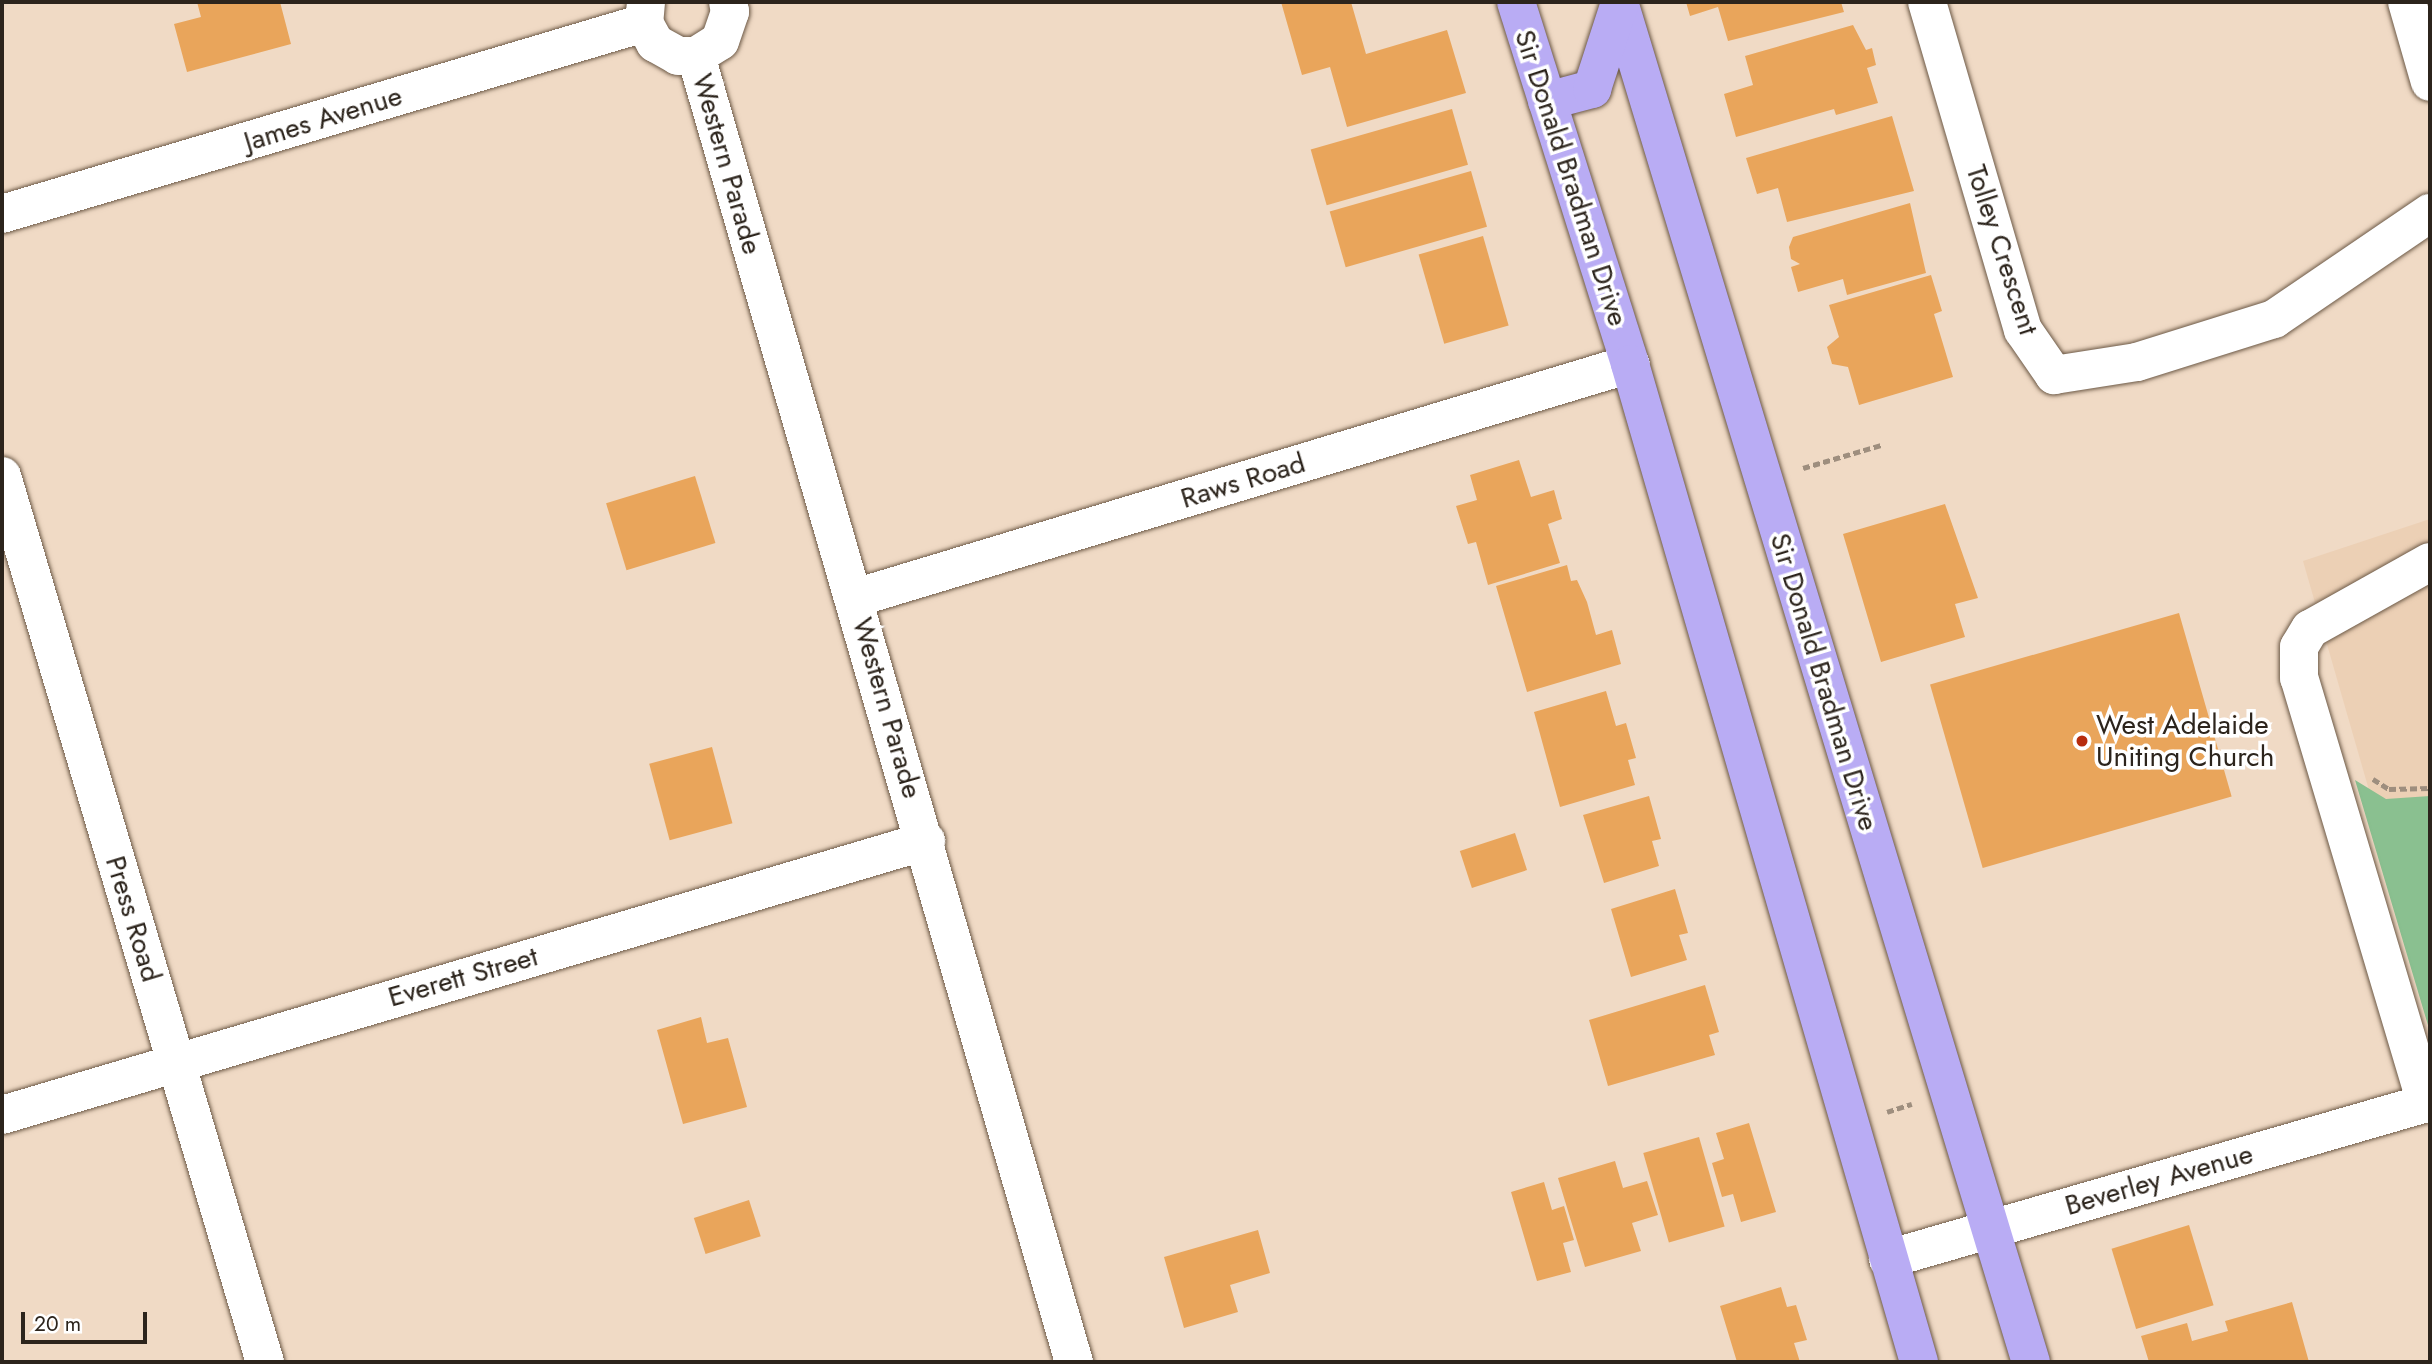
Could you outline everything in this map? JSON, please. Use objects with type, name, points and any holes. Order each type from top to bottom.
[{"type":"main road","name":"Sir Donald Bradman Drive","points":[[1516,2],[1630,364],[1919,1362]]},
{"type":"main road","name":"Sir Donald Bradman Drive","points":[[1620,2],[1762,480],[2031,1362]]},
{"type":"main road","points":[[1547,101],[1592,89],[1620,2]]},
{"type":"street","points":[[645,13],[655,43],[678,56],[695,56],[720,41],[730,12],[728,2]]},
{"type":"street","name":"Tolley Crescent","points":[[1927,2],[2023,330],[2054,375],[2137,362],[2274,319],[2430,213]]},
{"type":"street","points":[[2407,2],[2430,82]]},
{"type":"street","name":"James Avenue","points":[[2,214],[645,13]]},
{"type":"street","name":"Western Parade","points":[[695,56],[926,841],[1074,1362]]},
{"type":"street","name":"Raws Road","points":[[855,597],[1630,364]]},
{"type":"street","name":"Press Road","points":[[2,477],[265,1362]]},
{"type":"street","points":[[2428,1103],[2299,678],[2299,647],[2310,629],[2430,562]]},
{"type":"street","name":"Everett Street","points":[[2,1115],[926,841]]},
{"type":"street","name":"Beverley Avenue","points":[[1888,1259],[2428,1103]]},
{"type":"path","points":[[1762,480],[1881,446]]},
{"type":"path","points":[[2370,777],[2389,789],[2430,788]]},
{"type":"path","points":[[1886,1112],[1912,1104]]},
{"type":"shaded area","points":[[2430,519],[2430,1002],[2303,561]]},
{"type":"green space","points":[[2355,780],[2386,799],[2430,796],[2430,1032]]},
{"type":"building","points":[[197,2],[280,2],[291,44],[187,72],[174,24],[201,17]]},
{"type":"building","points":[[1281,2],[1351,2],[1366,54],[1447,30],[1466,93],[1347,127],[1330,67],[1302,75]]},
{"type":"building","points":[[1686,2],[1841,2],[1844,12],[1728,41],[1718,7],[1690,16]]},
{"type":"building","points":[[1853,25],[1866,50],[1872,48],[1876,65],[1867,68],[1878,103],[1836,115],[1834,109],[1736,137],[1724,94],[1753,85],[1745,56]]},
{"type":"building","points":[[1452,109],[1468,165],[1327,205],[1311,150]]},
{"type":"building","points":[[1892,116],[1914,191],[1787,222],[1778,188],[1757,194],[1746,158]]},
{"type":"building","points":[[1471,171],[1487,227],[1346,267],[1330,212]]},
{"type":"building","points":[[1910,203],[1926,273],[1847,295],[1843,279],[1798,292],[1791,267],[1800,264],[1791,259],[1789,247],[1793,237]]},
{"type":"building","points":[[1483,236],[1509,325],[1444,344],[1419,254]]},
{"type":"building","points":[[1931,275],[1942,311],[1934,314],[1953,377],[1859,405],[1848,367],[1832,364],[1827,347],[1839,337],[1829,305]]},
{"type":"building","points":[[1519,460],[1531,497],[1554,490],[1562,519],[1548,524],[1560,563],[1488,585],[1476,542],[1468,544],[1456,506],[1477,500],[1470,475]]},
{"type":"building","points":[[695,476],[715,543],[627,570],[606,503]]},
{"type":"building","points":[[1945,504],[1978,598],[1955,604],[1965,637],[1881,662],[1843,534]]},
{"type":"building","points":[[1567,565],[1571,581],[1577,580],[1587,602],[1596,635],[1612,630],[1621,664],[1527,692],[1496,586]]},
{"type":"building","name":"West Adelaide Uniting Church","points":[[2179,613],[2232,797],[1983,868],[1930,684]]},
{"type":"building","points":[[1606,691],[1616,726],[1626,723],[1636,758],[1628,760],[1635,785],[1560,807],[1534,712]]},
{"type":"building","points":[[712,747],[732,823],[670,840],[649,764]]},
{"type":"building","points":[[1649,796],[1661,839],[1652,841],[1659,866],[1604,883],[1583,815]]},
{"type":"building","points":[[1515,833],[1527,870],[1472,888],[1460,851]]},
{"type":"building","points":[[1675,889],[1688,933],[1679,935],[1687,960],[1631,977],[1611,909]]},
{"type":"building","points":[[1705,985],[1719,1032],[1709,1035],[1715,1055],[1608,1086],[1589,1020]]},
{"type":"building","points":[[701,1017],[707,1043],[728,1038],[747,1107],[683,1124],[657,1030]]},
{"type":"building","points":[[1749,1123],[1776,1212],[1741,1222],[1733,1194],[1722,1197],[1712,1163],[1724,1159],[1716,1133]]},
{"type":"building","points":[[1699,1137],[1725,1226],[1669,1242],[1643,1153]]},
{"type":"building","points":[[1615,1161],[1623,1188],[1647,1181],[1658,1215],[1632,1223],[1641,1251],[1585,1267],[1558,1178]]},
{"type":"building","points":[[1544,1182],[1552,1210],[1564,1206],[1574,1240],[1563,1243],[1571,1272],[1537,1281],[1511,1192]]},
{"type":"building","points":[[749,1200],[761,1236],[706,1254],[694,1218]]},
{"type":"building","points":[[2189,1225],[2214,1305],[2136,1329],[2112,1249]]},
{"type":"building","points":[[1258,1230],[1270,1273],[1230,1285],[1238,1312],[1184,1328],[1164,1257]]},
{"type":"building","points":[[1781,1287],[1787,1307],[1796,1305],[1807,1340],[1794,1343],[1800,1362],[1737,1362],[1720,1306]]},
{"type":"building","points":[[2292,1302],[2309,1362],[2149,1362],[2141,1336],[2187,1323],[2192,1341],[2228,1331],[2225,1321]]},
{"type":"place","name":"West Adelaide Uniting Church","points":[[2082,741]]}]
